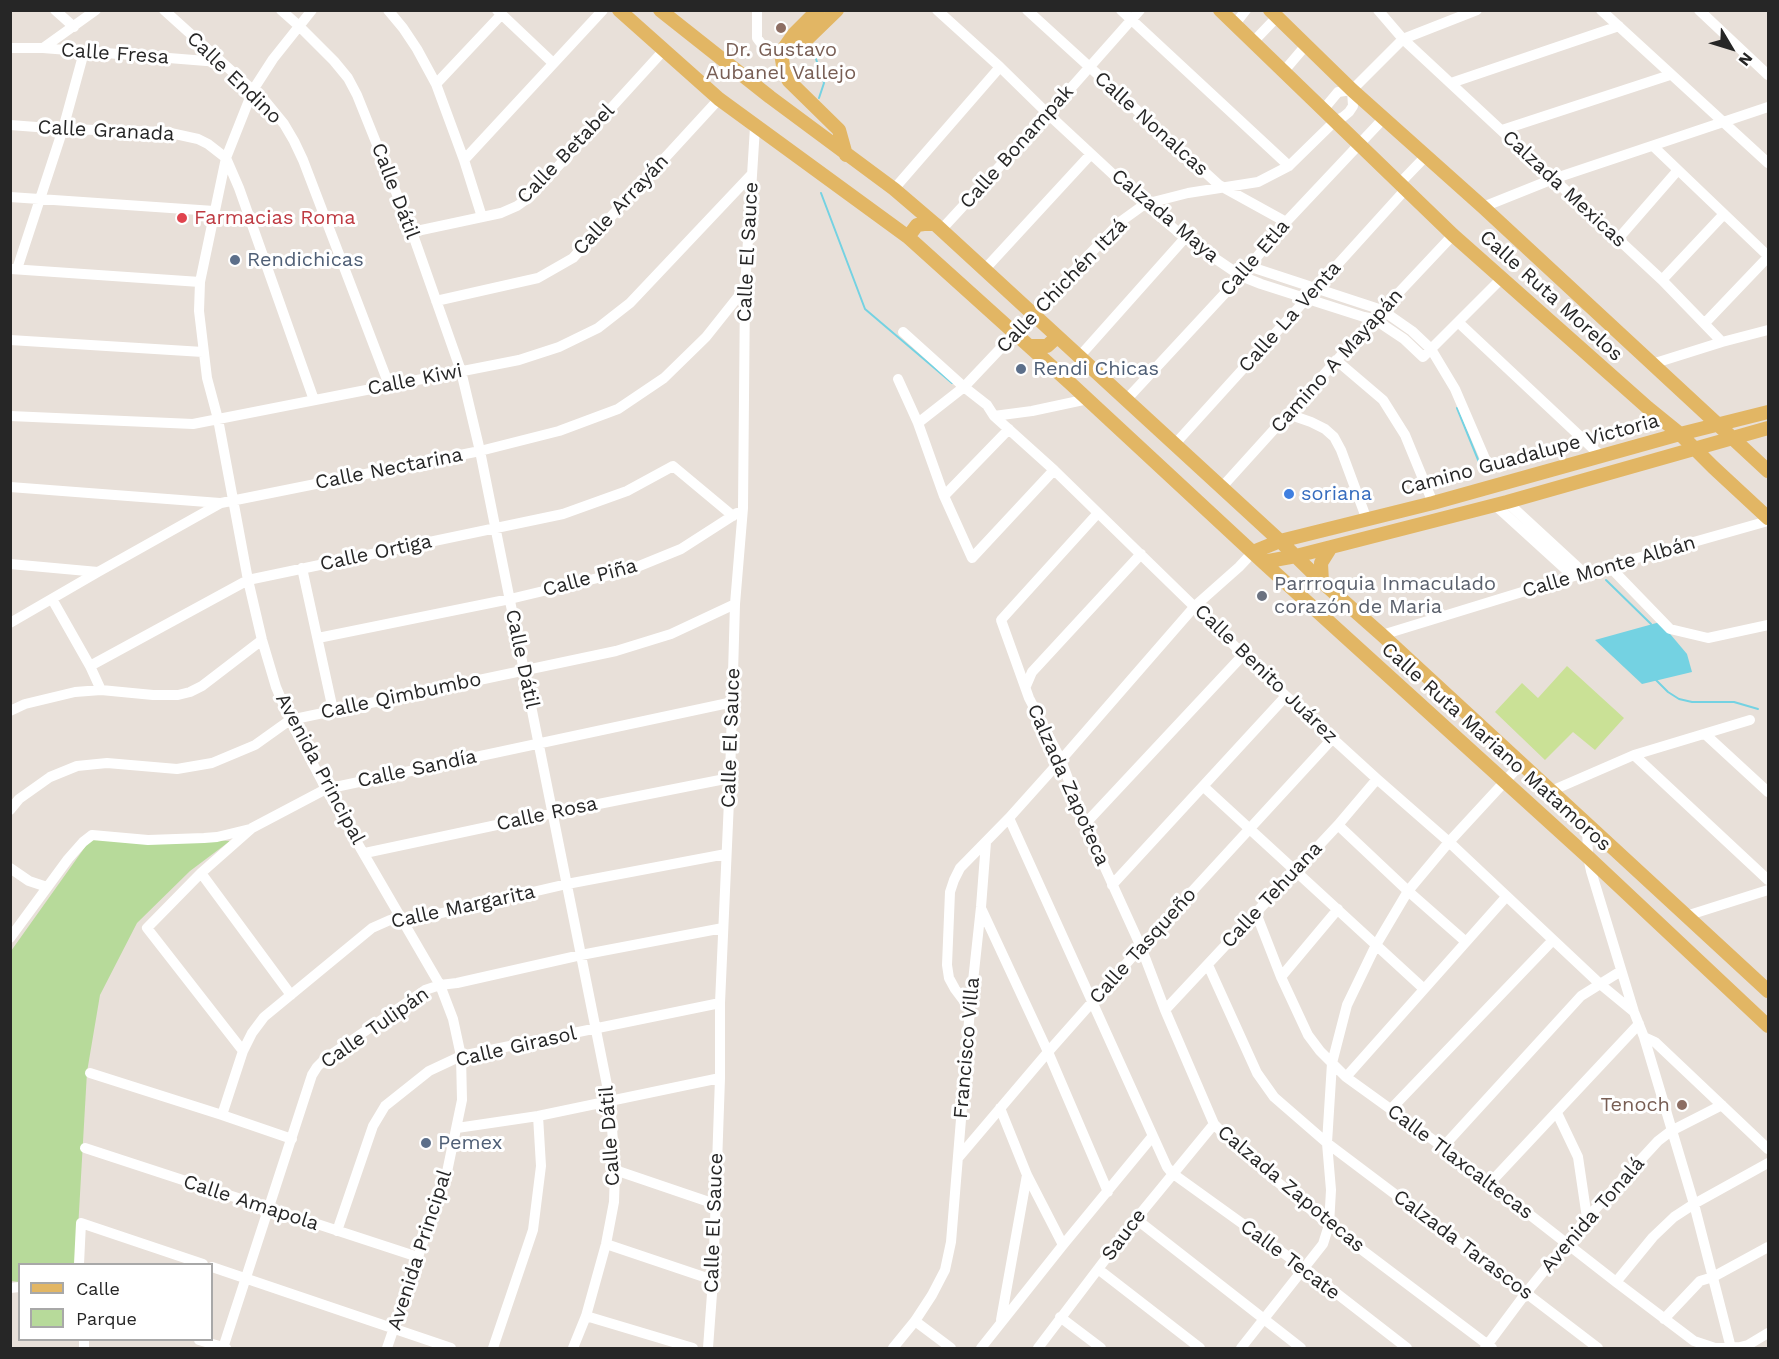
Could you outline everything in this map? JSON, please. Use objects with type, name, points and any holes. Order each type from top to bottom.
[{"type":"main road","name":"Calle Ruta Mariano Matamoros","points":[[619,10],[719,99],[908,237],[1016,333],[1263,562],[1588,857],[1768,1026]]},
{"type":"main road","name":"Calle Ruta Mariano Matamoros","points":[[660,10],[770,98],[894,189],[938,227],[1768,991]]},
{"type":"main road","points":[[818,10],[794,34],[781,53],[784,72],[789,81],[838,130],[846,154]]},
{"type":"main road","points":[[781,53],[803,43],[837,10]]},
{"type":"main road","name":"Calle Ruta Morelos","points":[[1220,10],[1453,235],[1647,408],[1680,434],[1768,520]]},
{"type":"main road","name":"Calle Ruta Morelos","points":[[1274,14],[1352,90],[1483,207],[1768,471]]},
{"type":"main road","points":[[908,237],[916,225],[938,227]]},
{"type":"main road","points":[[1030,346],[1047,346],[1057,337]]},
{"type":"main road","name":"Camino Guadalupe Victoria","points":[[1253,552],[1280,541],[1433,503],[1680,434],[1768,412]]},
{"type":"main road","name":"Camino Guadalupe Victoria","points":[[1263,562],[1296,556],[1501,504],[1768,428]]},
{"type":"main road","points":[[1322,582],[1321,563],[1331,547]]},
{"type":"street","points":[[55,10],[74,27]]},
{"type":"street","points":[[43,48],[96,10]]},
{"type":"street","name":"Calle Endino","points":[[164,10],[266,102],[284,124],[303,160],[388,385]]},
{"type":"street","name":"Calle Dátil","points":[[281,10],[334,61],[348,78],[357,95],[412,232],[461,371],[480,451],[610,1100],[615,1170],[614,1202],[606,1244],[586,1316],[573,1348]]},
{"type":"street","name":"Avenida Principal","points":[[312,10],[273,58],[253,90],[226,158],[200,282],[199,311],[207,378],[218,419],[226,502],[276,687],[290,720],[326,789],[440,985],[453,1019],[461,1056],[462,1100],[447,1172],[387,1348]]},
{"type":"street","points":[[388,10],[417,49],[436,84],[482,217]]},
{"type":"street","points":[[464,160],[603,10]]},
{"type":"street","points":[[757,10],[757,38],[771,52],[781,53]]},
{"type":"street","name":"Calzada Maya","points":[[937,10],[1145,204],[1185,238],[1241,276],[1374,319],[1427,353]]},
{"type":"street","name":"Calle Nonalcas","points":[[1027,10],[1223,187],[1286,222]]},
{"type":"street","points":[[1120,10],[1289,166]]},
{"type":"street","name":"Calle Bonampak","points":[[938,227],[1048,114],[1140,10]]},
{"type":"street","points":[[1234,24],[1246,10]]},
{"type":"street","name":"Calzada Mexicas","points":[[1378,10],[1403,39],[1662,280],[1722,342]]},
{"type":"street","name":"Calle Chichén Itzá","points":[[918,423],[964,387],[1120,222],[1145,204],[1188,193],[1258,182],[1289,166],[1353,106],[1352,90],[1403,39],[1477,10]]},
{"type":"street","points":[[1601,10],[1768,163]]},
{"type":"street","points":[[1699,10],[1768,75]]},
{"type":"street","points":[[436,84],[499,13],[553,63]]},
{"type":"street","points":[[1254,41],[1274,14]]},
{"type":"street","points":[[1451,83],[1619,26]]},
{"type":"street","points":[[1284,71],[1307,44]]},
{"type":"street","name":"Calle Fresa","points":[[10,48],[43,48],[219,62]]},
{"type":"street","name":"Calle Betabel","points":[[412,232],[501,213],[531,196],[664,50]]},
{"type":"street","points":[[84,52],[63,129],[14,269],[200,282]]},
{"type":"street","points":[[894,189],[1000,67]]},
{"type":"street","points":[[1502,130],[1670,75]]},
{"type":"street","points":[[1323,110],[1338,92],[1352,90]]},
{"type":"street","name":"Calle Arrayán","points":[[436,301],[538,278],[573,258],[719,99]]},
{"type":"street","points":[[1483,207],[1553,178],[1768,107]]},
{"type":"street","name":"Calle Etla","points":[[1126,400],[1241,276],[1286,222],[1384,118]]},
{"type":"street","name":"Calle Granada","points":[[10,125],[166,132],[198,139],[226,158]]},
{"type":"street","name":"Calle El Sauce","points":[[708,1348],[713,1280],[720,1078],[720,1003],[735,604],[742,508],[745,288],[755,127]]},
{"type":"street","points":[[1653,146],[1768,257],[1706,323]]},
{"type":"street","points":[[985,269],[1091,154]]},
{"type":"street","name":"Calle La Venta","points":[[1175,444],[1317,288],[1426,156]]},
{"type":"street","points":[[226,158],[239,188],[314,400]]},
{"type":"street","points":[[1618,239],[1678,170]]},
{"type":"street","name":"Calle Kiwi","points":[[10,416],[193,424],[519,360],[559,347],[597,328],[630,303],[752,174]]},
{"type":"street","points":[[10,197],[214,211]]},
{"type":"street","points":[[1662,280],[1724,214]]},
{"type":"street","name":"Camino A Mayapán","points":[[1222,488],[1336,360],[1453,235]]},
{"type":"street","points":[[1079,357],[1185,238]]},
{"type":"street","name":"Calzada Maya","points":[[1248,266],[1382,310],[1405,325],[1455,389],[1486,461]]},
{"type":"street","points":[[1427,353],[1501,279]]},
{"type":"street","name":"Calle Nectarina","points":[[10,623],[226,502],[480,451],[559,431],[618,409],[664,378],[706,337],[745,288]]},
{"type":"street","points":[[1458,322],[1601,456]]},
{"type":"street","points":[[1652,364],[1768,330]]},
{"type":"street","name":"Calle Benito Juárez","points":[[903,332],[987,405],[994,416],[1054,470],[1286,696],[1449,842],[1600,984],[1634,1012]]},
{"type":"street","points":[[10,340],[203,351]]},
{"type":"street","points":[[1336,360],[1383,400],[1405,435],[1433,503]]},
{"type":"street","points":[[898,379],[918,423],[944,496],[972,558],[1054,470]]},
{"type":"street","points":[[994,416],[1032,411],[1088,399]]},
{"type":"street","points":[[1288,414],[1325,429],[1334,437],[1367,520]]},
{"type":"street","points":[[944,496],[1009,429]]},
{"type":"street","name":"Calle Ortiga","points":[[90,666],[248,580],[563,514],[627,491],[673,466],[734,516]]},
{"type":"street","points":[[10,487],[226,502]]},
{"type":"street","points":[[1501,504],[1578,574]]},
{"type":"street","name":"Calle Piña","points":[[318,638],[510,599],[627,571],[681,549],[734,516],[742,508]]},
{"type":"street","name":"Calzada Zapoteca","points":[[1098,513],[1000,620],[1029,698],[1061,760],[1085,824],[1141,947]]},
{"type":"street","name":"Calle Monte Albán","points":[[1382,635],[1578,574],[1768,520]]},
{"type":"street","name":"Camino Guadalupe Victoria","points":[[1061,760],[1195,606],[1253,552]]},
{"type":"street","points":[[1026,686],[1032,672],[1141,554]]},
{"type":"street","name":"Camino Guadalupe Victoria","points":[[1239,567],[1263,562]]},
{"type":"street","points":[[10,564],[99,572]]},
{"type":"street","points":[[1609,566],[1670,629],[1708,638],[1768,625]]},
{"type":"street","points":[[302,568],[333,710]]},
{"type":"street","points":[[52,599],[101,690]]},
{"type":"street","name":"Calle Qimbumbo","points":[[10,810],[19,799],[50,777],[77,766],[108,763],[177,769],[212,762],[255,745],[290,720],[616,651],[671,634],[735,604]]},
{"type":"street","points":[[10,711],[41,699],[75,692],[101,690],[178,695],[190,692],[202,686],[262,640]]},
{"type":"street","points":[[1085,824],[1244,654]]},
{"type":"street","points":[[1112,885],[1286,696]]},
{"type":"street","name":"Calle Sandía","points":[[243,1051],[147,928],[201,873],[252,828],[326,789],[733,702]]},
{"type":"street","points":[[1551,791],[1634,755],[1750,720]]},
{"type":"street","points":[[1705,734],[1768,792]]},
{"type":"street","name":"Calle Tasqueño","points":[[958,1158],[1141,947],[1333,738]]},
{"type":"street","points":[[1634,755],[1768,880]]},
{"type":"street","points":[[970,1009],[954,989],[947,965],[950,892],[954,880],[960,868],[1061,760]]},
{"type":"street","points":[[1241,1348],[1323,1244],[1329,1225],[1331,1191],[1327,1143],[1332,1064],[1347,1005],[1376,945],[1408,891],[1449,842],[1521,764]]},
{"type":"street","name":"Calle Rosa","points":[[364,853],[730,778]]},
{"type":"street","name":"Calle Tehuana","points":[[1165,1010],[1338,825],[1377,779]]},
{"type":"street","points":[[1204,787],[1424,989]]},
{"type":"street","points":[[1009,818],[1152,1137],[1172,1173]]},
{"type":"street","points":[[1587,824],[1588,857],[1591,871],[1694,1204],[1731,1348],[1748,1345],[1768,1333]]},
{"type":"street","points":[[1338,825],[1466,942]]},
{"type":"street","points":[[10,938],[68,859],[82,842],[92,835],[147,840],[204,838],[252,828]]},
{"type":"street","name":"Francisco Villa","points":[[893,1348],[932,1295],[945,1270],[951,1242],[986,842]]},
{"type":"street","name":"Calle Margarita","points":[[222,1115],[243,1051],[252,1033],[264,1017],[372,928],[390,920],[416,919],[567,885],[726,854]]},
{"type":"street","points":[[10,868],[29,881],[47,886]]},
{"type":"street","points":[[201,873],[291,995]]},
{"type":"street","points":[[1686,916],[1768,890]]},
{"type":"street","points":[[1346,1077],[1506,897]]},
{"type":"street","points":[[981,908],[1048,1052],[1108,1192]]},
{"type":"street","points":[[1281,976],[1338,909]]},
{"type":"street","name":"Calle Tlaxcaltecas","points":[[1256,913],[1308,1035],[1346,1077],[1443,1147],[1695,1341],[1715,1348],[1731,1348]]},
{"type":"street","name":"Calle Tulipán","points":[[224,1348],[244,1279],[312,1075],[326,1058],[425,990],[440,985],[723,928]]},
{"type":"street","points":[[1391,1109],[1553,940]]},
{"type":"street","name":"Calzada Zapotecas","points":[[1141,947],[1165,1010],[1214,1124],[1238,1149],[1329,1225],[1488,1347]]},
{"type":"street","name":"Calzada Tarascos","points":[[1208,965],[1257,1073],[1274,1096],[1327,1143],[1598,1348]]},
{"type":"street","points":[[1443,1147],[1581,996],[1622,971]]},
{"type":"street","name":"Calle Girasol","points":[[337,1231],[373,1126],[385,1106],[429,1071],[461,1056],[720,1003]]},
{"type":"street","points":[[1490,1183],[1639,1024]]},
{"type":"street","points":[[1644,1037],[1655,1042],[1768,1149]]},
{"type":"street","points":[[90,1073],[292,1139]]},
{"type":"street","points":[[457,1128],[538,1116],[720,1078]]},
{"type":"street","name":"Avenida Tonalá","points":[[1488,1347],[1526,1293],[1567,1242],[1658,1141],[1671,1131],[1722,1105]]},
{"type":"street","points":[[1000,1108],[1027,1175],[1063,1245]]},
{"type":"street","points":[[1557,1113],[1578,1157],[1587,1218]]},
{"type":"street","points":[[493,1348],[532,1230],[540,1166],[538,1116]]},
{"type":"street","name":"Sauce","points":[[1038,1348],[1136,1218],[1214,1124]]},
{"type":"street","points":[[981,1348],[1152,1137]]},
{"type":"street","name":"Calle Amapola","points":[[85,1148],[418,1257]]},
{"type":"street","points":[[1616,1282],[1653,1237],[1674,1217],[1768,1163]]},
{"type":"street","points":[[615,1170],[715,1204]]},
{"type":"street","name":"Calle Tecate","points":[[1172,1173],[1304,1269],[1407,1348]]},
{"type":"street","points":[[1001,1323],[1027,1175]]},
{"type":"street","points":[[1136,1218],[1301,1348]]},
{"type":"street","points":[[79,1263],[81,1223],[200,1263]]},
{"type":"street","points":[[606,1244],[713,1280]]},
{"type":"street","points":[[1664,1318],[1700,1281],[1713,1277],[1768,1247]]},
{"type":"street","points":[[213,1268],[451,1348]]},
{"type":"street","points":[[1098,1269],[1200,1348]]},
{"type":"street","points":[[586,1316],[693,1348]]},
{"type":"street","points":[[1060,1317],[1101,1348]]},
{"type":"street","points":[[915,1321],[951,1348]]},
{"type":"street","points":[[202,1341],[224,1348]]},
{"type":"green space","points":[[1567,666],[1624,718],[1595,750],[1573,732],[1545,760],[1495,712],[1522,683],[1538,698]]},
{"type":"green space","points":[[95,833],[230,841],[190,871],[137,923],[100,995],[87,1072],[76,1263],[18,1263],[18,1282],[11,1281],[11,951]]},
{"type":"water","points":[[1660,622],[1687,654],[1692,672],[1642,684],[1595,640]]},
{"type":"waterway","points":[[816,59],[824,83],[819,98]]},
{"type":"waterway","points":[[821,193],[865,309],[952,383]]},
{"type":"waterway","points":[[1457,408],[1483,472]]},
{"type":"waterway","points":[[1606,580],[1651,624]]},
{"type":"waterway","points":[[1656,680],[1679,699],[1692,702],[1734,702],[1758,709]]},
{"type":"place","name":"Dr. Gustavo Aubanel Vallejo","points":[[781,28]]},
{"type":"place","name":"Farmacias Roma","points":[[182,218]]},
{"type":"place","name":"Rendichicas","points":[[235,260]]},
{"type":"place","name":"Rendi Chicas","points":[[1021,369]]},
{"type":"place","name":"soriana","points":[[1289,494]]},
{"type":"place","name":"Parrroquia Inmaculado corazón de Maria","points":[[1262,596]]},
{"type":"place","name":"Tenoch","points":[[1682,1105]]},
{"type":"place","name":"Pemex","points":[[426,1143]]}]
